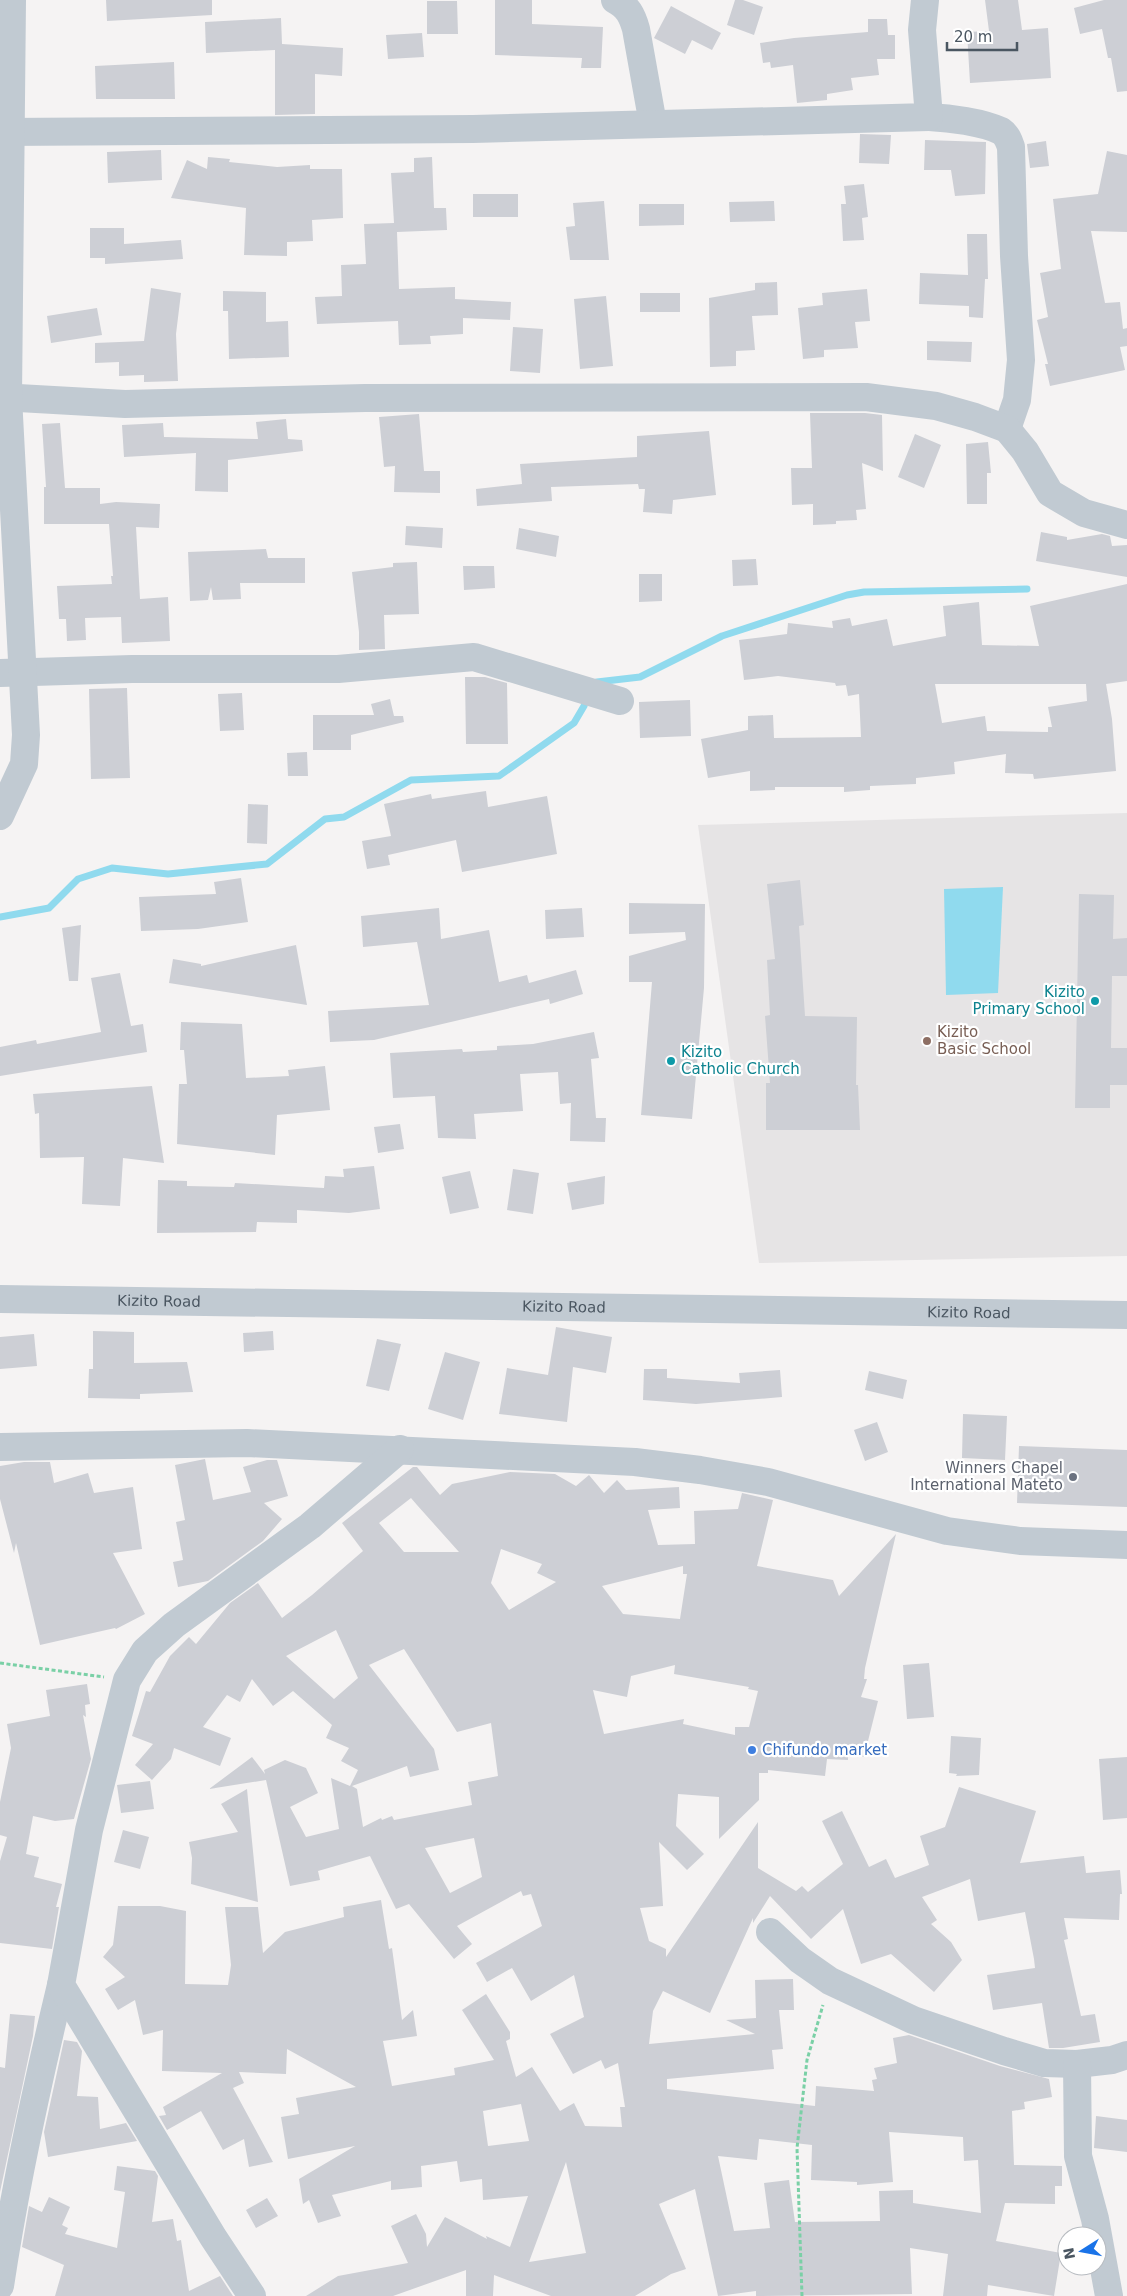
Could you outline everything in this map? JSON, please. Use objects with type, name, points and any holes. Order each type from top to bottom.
[{"type":"street","points":[[0,816],[24,764],[26,734],[12,673],[4,397],[6,132],[12,0]]},
{"type":"street","points":[[615,0],[624,5],[631,14],[636,29],[653,124]]},
{"type":"street","points":[[926,0],[922,30],[929,117]]},
{"type":"street","points":[[6,132],[473,129],[929,117],[955,118],[1002,132],[1009,138],[1011,147],[1014,256],[1021,360],[1017,400],[1007,429]]},
{"type":"street","points":[[4,397],[124,404],[365,398],[866,397],[936,406],[975,417],[1007,429],[1025,451],[1050,493],[1084,513],[1127,525]]},
{"type":"street","points":[[12,673],[132,669],[338,669],[474,657],[620,701]]},
{"type":"street","name":"Kizito Road","points":[[0,1299],[1127,1315]]},
{"type":"street","points":[[0,1447],[247,1443],[635,1462],[768,1482],[947,1531],[1020,1541],[1127,1544]]},
{"type":"street","points":[[0,2286],[6,2245],[38,2084],[61,1985],[89,1830],[127,1680],[145,1651],[174,1625],[310,1526],[400,1449]]},
{"type":"street","points":[[770,1932],[800,1960],[830,1981],[914,2020],[1044,2063],[1077,2064],[1112,2060],[1127,2055]]},
{"type":"street","points":[[61,1985],[212,2237],[252,2296]]},
{"type":"street","points":[[1077,2064],[1078,2156],[1094,2220],[1109,2296]]},
{"type":"path","points":[[0,1663],[127,1680]]},
{"type":"path","points":[[802,2296],[797,2148],[808,2060],[830,1981]]},
{"type":"shaded area","name":"Kizito Basic School","points":[[1127,813],[1127,1256],[759,1263],[698,825]]},
{"type":"water","points":[[1003,887],[998,993],[946,995],[944,889]]},
{"type":"building","points":[[106,0],[212,0],[212,15],[107,21]]},
{"type":"building","points":[[495,0],[532,0],[532,24],[603,27],[601,68],[581,68],[582,58],[495,55]]},
{"type":"building","points":[[735,0],[743,0],[763,7],[754,35],[727,25]]},
{"type":"building","points":[[985,0],[1018,0],[1022,30],[1048,28],[1051,78],[970,83],[967,32],[989,31]]},
{"type":"building","points":[[1104,0],[1127,0],[1127,91],[1117,92],[1111,58],[1108,58],[1102,29],[1080,34],[1074,8]]},
{"type":"building","points":[[427,1],[457,1],[458,34],[427,34]]},
{"type":"building","points":[[671,6],[721,33],[712,50],[692,40],[685,54],[654,38]]},
{"type":"building","points":[[281,18],[282,44],[343,48],[342,76],[315,74],[315,114],[275,115],[275,50],[206,53],[205,22]]},
{"type":"building","points":[[868,19],[887,19],[888,35],[895,35],[895,59],[877,59],[879,75],[851,78],[853,90],[827,94],[827,100],[797,103],[793,65],[771,68],[770,62],[763,63],[760,43],[794,38],[868,32]]},
{"type":"building","points":[[422,33],[424,57],[388,59],[386,35]]},
{"type":"building","points":[[174,62],[175,99],[96,99],[95,66]]},
{"type":"building","points":[[860,134],[891,135],[889,164],[859,163]]},
{"type":"building","points":[[925,140],[986,142],[985,194],[955,196],[951,170],[924,170]]},
{"type":"building","points":[[1046,141],[1049,166],[1030,168],[1027,144]]},
{"type":"building","points":[[161,150],[162,180],[108,183],[107,152]]},
{"type":"building","points":[[1107,151],[1127,155],[1127,232],[1091,231],[1105,303],[1120,302],[1123,329],[1127,328],[1127,346],[1120,347],[1125,370],[1050,386],[1045,364],[1048,364],[1037,320],[1048,317],[1040,273],[1061,269],[1053,199],[1098,194]]},
{"type":"building","points":[[208,157],[230,159],[229,162],[277,167],[310,165],[310,169],[342,169],[343,218],[312,220],[313,241],[287,242],[287,256],[244,255],[246,208],[171,198],[187,160],[207,169]]},
{"type":"building","points":[[432,157],[434,208],[446,208],[447,230],[397,232],[399,289],[455,287],[455,299],[511,302],[510,320],[463,318],[463,334],[430,336],[431,344],[399,345],[398,321],[317,324],[315,297],[342,296],[341,265],[366,264],[364,224],[394,223],[391,173],[414,172],[414,158]]},
{"type":"building","points":[[864,184],[868,217],[862,218],[864,240],[843,241],[841,204],[846,204],[844,186]]},
{"type":"building","points":[[473,194],[518,194],[518,217],[473,217]]},
{"type":"building","points":[[604,201],[609,260],[570,260],[566,227],[575,226],[573,203]]},
{"type":"building","points":[[774,201],[775,221],[730,222],[729,202]]},
{"type":"building","points":[[639,204],[684,204],[684,225],[639,226]]},
{"type":"building","points":[[90,228],[124,228],[124,244],[181,240],[183,259],[105,264],[105,258],[90,258]]},
{"type":"building","points":[[967,234],[987,234],[988,279],[985,279],[983,318],[969,317],[969,306],[919,304],[920,273],[968,275]]},
{"type":"building","points":[[777,282],[778,315],[752,316],[755,350],[736,351],[736,366],[710,367],[709,298],[755,290],[755,283]]},
{"type":"building","points":[[151,288],[181,293],[176,334],[178,381],[144,382],[144,375],[119,376],[119,362],[95,363],[95,343],[144,341]]},
{"type":"building","points":[[867,289],[870,321],[855,322],[858,348],[824,350],[824,357],[803,359],[798,308],[823,305],[822,293]]},
{"type":"building","points":[[223,291],[266,292],[266,322],[288,321],[289,357],[229,359],[228,311],[223,311]]},
{"type":"building","points":[[640,293],[680,293],[680,312],[640,312]]},
{"type":"building","points":[[606,296],[613,366],[580,369],[574,299]]},
{"type":"building","points":[[97,308],[102,335],[51,343],[47,316]]},
{"type":"building","points":[[513,327],[543,329],[540,373],[510,371]]},
{"type":"building","points":[[927,341],[972,342],[971,362],[927,360]]},
{"type":"building","points":[[810,413],[865,413],[882,415],[883,471],[862,463],[866,509],[856,510],[857,520],[836,521],[836,524],[813,525],[813,504],[792,505],[791,468],[812,468]]},
{"type":"building","points":[[419,414],[424,471],[440,471],[440,493],[394,492],[395,466],[384,467],[379,417]]},
{"type":"building","points":[[286,419],[288,439],[302,440],[303,451],[228,460],[228,492],[195,491],[196,453],[124,457],[122,425],[163,423],[164,437],[258,439],[256,422]]},
{"type":"building","points":[[60,423],[65,488],[100,488],[100,504],[116,502],[160,504],[159,528],[136,527],[140,599],[168,597],[170,641],[122,643],[121,617],[85,618],[86,640],[67,641],[66,619],[59,619],[57,586],[112,584],[111,576],[113,576],[109,524],[44,524],[44,487],[46,487],[42,424]]},
{"type":"building","points":[[709,431],[716,495],[673,500],[672,514],[643,512],[645,489],[639,489],[638,484],[551,487],[552,501],[477,506],[476,489],[522,484],[520,464],[637,457],[637,436]]},
{"type":"building","points":[[915,434],[941,445],[924,488],[898,477]]},
{"type":"building","points":[[988,442],[991,473],[987,473],[987,504],[967,504],[966,444]]},
{"type":"building","points":[[406,526],[443,528],[442,548],[405,545]]},
{"type":"building","points":[[519,528],[559,536],[556,557],[516,549]]},
{"type":"building","points":[[1041,532],[1067,537],[1067,540],[1102,534],[1110,536],[1112,546],[1127,545],[1127,577],[1036,561]]},
{"type":"building","points":[[266,549],[268,558],[305,558],[305,583],[240,583],[241,599],[213,600],[211,587],[208,600],[190,601],[188,552]]},
{"type":"building","points":[[756,559],[758,585],[733,586],[732,560]]},
{"type":"building","points":[[417,562],[419,614],[384,615],[385,649],[359,650],[359,632],[352,572],[393,567],[393,563]]},
{"type":"building","points":[[463,566],[494,566],[495,588],[464,590]]},
{"type":"building","points":[[639,574],[662,574],[662,601],[639,602]]},
{"type":"building","points":[[1127,584],[1127,681],[1106,684],[1112,719],[1116,771],[1034,779],[1033,774],[1005,773],[1006,754],[954,762],[955,774],[916,778],[916,784],[870,786],[870,790],[844,792],[844,787],[775,787],[775,790],[750,791],[750,771],[708,778],[701,739],[748,730],[748,716],[773,715],[774,738],[861,737],[859,694],[848,696],[846,685],[836,686],[835,683],[778,676],[744,680],[739,640],[787,634],[788,623],[833,628],[832,621],[850,618],[852,626],[887,619],[893,646],[946,636],[943,606],[979,602],[982,645],[1039,646],[1030,606]],"holes":[[[935,684],[1086,684],[1087,701],[1048,707],[1052,727],[1048,727],[1048,732],[987,731],[985,716],[942,723]]]},
{"type":"building","points":[[465,677],[485,677],[507,683],[508,744],[466,744]]},
{"type":"building","points":[[127,688],[130,778],[91,779],[89,689]]},
{"type":"building","points":[[242,693],[244,730],[220,731],[218,694]]},
{"type":"building","points":[[390,699],[394,716],[403,716],[404,722],[351,735],[351,750],[313,750],[313,715],[374,715],[371,704]]},
{"type":"building","points":[[690,700],[691,736],[640,738],[639,702]]},
{"type":"building","points":[[307,752],[308,776],[288,776],[287,753]]},
{"type":"building","points":[[486,791],[488,807],[547,796],[557,854],[462,872],[456,840],[388,855],[390,865],[367,869],[362,841],[391,836],[384,804],[431,794],[432,799]]},
{"type":"building","points":[[248,804],[268,805],[267,844],[247,843]]},
{"type":"building","points":[[241,878],[248,922],[198,929],[141,931],[139,897],[216,894],[214,882]]},
{"type":"building","points":[[800,880],[804,925],[799,926],[805,1016],[857,1017],[856,1085],[858,1085],[860,1130],[766,1130],[766,1083],[770,1083],[765,1016],[770,1015],[767,960],[775,959],[767,884]]},
{"type":"building","name":"Kizito Primary School","points":[[1079,894],[1114,895],[1113,939],[1127,938],[1127,976],[1112,976],[1111,1048],[1127,1048],[1127,1085],[1110,1085],[1110,1108],[1075,1108]]},
{"type":"building","points":[[629,903],[705,904],[704,988],[692,1119],[641,1115],[652,982],[629,982],[629,956],[686,940],[685,932],[629,934]]},
{"type":"building","points":[[439,908],[441,939],[489,930],[499,982],[527,975],[529,983],[576,970],[583,994],[550,1004],[549,999],[374,1040],[330,1042],[328,1011],[429,1005],[417,942],[363,947],[361,916]]},
{"type":"building","points":[[582,908],[584,937],[546,939],[545,910]]},
{"type":"building","points":[[81,925],[78,981],[69,981],[62,928]]},
{"type":"building","points":[[296,945],[307,1005],[169,983],[173,959],[201,964],[201,966]]},
{"type":"building","points":[[120,973],[131,1026],[143,1024],[147,1052],[0,1076],[0,1047],[36,1040],[37,1044],[101,1032],[91,978]]},
{"type":"building","points":[[181,1022],[242,1024],[246,1078],[289,1076],[288,1070],[325,1066],[330,1110],[277,1115],[275,1155],[177,1144],[179,1084],[187,1084],[184,1050],[180,1050]]},
{"type":"building","points":[[594,1032],[599,1058],[591,1059],[596,1118],[606,1118],[605,1142],[570,1141],[571,1103],[560,1104],[558,1072],[520,1074],[523,1111],[474,1114],[476,1139],[438,1138],[435,1096],[393,1098],[390,1053],[462,1049],[463,1052],[497,1050],[497,1046],[533,1044]]},
{"type":"building","points":[[152,1086],[164,1163],[123,1158],[120,1206],[82,1204],[84,1157],[40,1158],[39,1113],[35,1114],[33,1094]]},
{"type":"building","points":[[400,1124],[404,1149],[378,1153],[374,1127]]},
{"type":"building","points":[[374,1166],[380,1209],[349,1213],[297,1210],[297,1223],[257,1222],[256,1232],[157,1233],[158,1180],[187,1181],[187,1186],[234,1187],[235,1183],[324,1188],[325,1176],[344,1177],[343,1169]]},
{"type":"building","points":[[513,1169],[539,1173],[533,1214],[507,1210]]},
{"type":"building","points":[[470,1171],[479,1208],[450,1214],[442,1177]]},
{"type":"building","points":[[605,1176],[604,1204],[572,1210],[567,1183]]},
{"type":"building","points":[[556,1327],[612,1337],[606,1373],[573,1367],[567,1422],[499,1414],[507,1368],[548,1375]]},
{"type":"building","points":[[93,1331],[134,1332],[134,1363],[187,1362],[193,1392],[140,1394],[140,1399],[88,1398],[89,1369],[93,1369]]},
{"type":"building","points":[[273,1331],[274,1350],[244,1352],[243,1333]]},
{"type":"building","points":[[34,1334],[37,1366],[0,1369],[0,1337]]},
{"type":"building","points":[[377,1339],[401,1344],[389,1391],[366,1386]]},
{"type":"building","points":[[445,1352],[480,1362],[463,1420],[428,1409]]},
{"type":"building","points":[[644,1369],[667,1369],[667,1378],[740,1383],[739,1373],[780,1370],[782,1397],[696,1404],[643,1400]]},
{"type":"building","points":[[869,1371],[907,1380],[903,1399],[865,1390]]},
{"type":"building","points":[[963,1414],[1007,1416],[1005,1460],[962,1458]]},
{"type":"building","points":[[877,1422],[888,1452],[865,1461],[854,1430]]},
{"type":"building","name":"Winners Chapel International Mateto","points":[[1019,1446],[1127,1450],[1127,1507],[1017,1503]]},
{"type":"building","points":[[205,1459],[213,1500],[251,1492],[243,1467],[267,1460],[277,1460],[288,1496],[264,1503],[282,1519],[263,1541],[208,1581],[178,1587],[173,1562],[183,1560],[176,1522],[185,1520],[175,1465]]},
{"type":"building","points":[[24,1462],[50,1462],[54,1483],[88,1473],[94,1493],[133,1487],[142,1549],[113,1553],[145,1614],[116,1629],[40,1645],[16,1543],[14,1553],[0,1499],[0,1466]]},
{"type":"building","points":[[413,1467],[417,1467],[440,1495],[452,1484],[510,1472],[555,1474],[576,1486],[589,1475],[604,1493],[617,1480],[626,1490],[679,1487],[680,1508],[648,1510],[658,1545],[695,1544],[694,1511],[738,1509],[742,1493],[773,1500],[757,1566],[833,1580],[839,1596],[896,1534],[865,1668],[864,1679],[867,1679],[861,1697],[878,1701],[864,1757],[848,1753],[848,1760],[827,1759],[825,1776],[768,1770],[768,1773],[759,1773],[759,1800],[719,1839],[719,1797],[678,1794],[676,1826],[704,1854],[687,1870],[659,1842],[663,1906],[640,1908],[649,1941],[666,1949],[666,1957],[758,1822],[758,1868],[796,1891],[802,1886],[808,1892],[843,1864],[822,1821],[842,1811],[869,1867],[886,1859],[895,1878],[929,1865],[920,1836],[945,1827],[959,1787],[1036,1811],[1020,1863],[1084,1856],[1086,1873],[1120,1870],[1122,1894],[1120,1894],[1119,1920],[1064,1918],[1068,1939],[1064,1940],[1081,2016],[1095,2014],[1100,2042],[1063,2048],[1049,2048],[1042,2003],[993,2010],[987,1975],[1035,1968],[1034,1959],[1025,1912],[978,1921],[970,1879],[922,1897],[937,1920],[931,1924],[951,1942],[962,1960],[934,1992],[891,1954],[861,1964],[843,1909],[811,1939],[770,1896],[753,1923],[753,1918],[710,2013],[663,1991],[653,2011],[649,2044],[755,2034],[726,2020],[756,2018],[755,1980],[793,1979],[794,2010],[779,2010],[783,2049],[772,2050],[774,2069],[667,2079],[667,2089],[815,2106],[816,2086],[874,2091],[872,2080],[877,2079],[874,2068],[897,2063],[893,2038],[909,2035],[1000,2066],[1049,2079],[1052,2097],[1024,2102],[1025,2109],[1012,2111],[1014,2165],[1062,2166],[1062,2186],[1055,2186],[1055,2204],[1005,2203],[996,2241],[1057,2252],[1057,2276],[1054,2296],[988,2285],[987,2296],[943,2296],[948,2254],[910,2248],[912,2294],[756,2296],[756,2291],[718,2296],[695,2189],[659,2204],[686,2269],[671,2274],[635,2296],[551,2296],[494,2275],[493,2296],[466,2296],[466,2270],[393,2296],[306,2296],[338,2276],[408,2263],[391,2226],[416,2214],[426,2234],[427,2247],[445,2217],[487,2239],[486,2236],[510,2247],[528,2196],[483,2200],[482,2179],[460,2182],[457,2161],[421,2166],[422,2187],[391,2190],[391,2181],[332,2195],[341,2216],[318,2223],[309,2200],[303,2204],[299,2179],[355,2146],[288,2159],[281,2117],[299,2114],[296,2098],[356,2087],[287,2049],[286,2074],[239,2072],[244,2083],[233,2088],[273,2162],[249,2167],[244,2139],[223,2150],[201,2111],[167,2130],[159,2116],[166,2115],[163,2107],[222,2073],[162,2071],[163,2030],[143,2035],[135,2000],[118,2010],[105,1989],[125,1977],[103,1957],[113,1945],[118,1906],[160,1906],[186,1911],[185,1984],[228,1985],[231,1965],[225,1907],[258,1907],[263,1953],[285,1932],[344,1917],[343,1907],[381,1900],[389,1949],[392,1948],[402,2020],[413,2010],[417,2036],[383,2041],[392,2086],[455,2075],[454,2068],[494,2060],[462,2010],[486,1994],[510,2032],[510,2039],[506,2041],[516,2077],[532,2067],[560,2111],[574,2103],[585,2126],[622,2127],[620,2107],[625,2107],[618,2063],[605,2069],[601,2060],[573,2074],[550,2034],[584,2017],[574,1975],[531,2001],[512,1968],[487,1982],[476,1963],[542,1926],[531,1894],[523,1896],[521,1891],[457,1926],[472,1944],[454,1959],[409,1904],[396,1909],[370,1856],[318,1871],[320,1880],[290,1886],[266,1780],[209,1789],[252,1757],[265,1774],[264,1770],[285,1760],[306,1768],[318,1793],[290,1807],[306,1837],[339,1829],[331,1778],[350,1786],[358,1770],[341,1761],[349,1748],[326,1738],[332,1725],[293,1691],[273,1706],[252,1679],[240,1702],[227,1695],[203,1727],[231,1738],[220,1766],[174,1748],[171,1759],[152,1780],[135,1765],[153,1744],[132,1736],[146,1691],[150,1692],[170,1656],[189,1637],[196,1644],[230,1603],[258,1583],[282,1618],[363,1551],[342,1523]],"holes":[[[411,1498],[459,1552],[404,1552],[379,1523]],[[501,1549],[542,1564],[537,1573],[556,1582],[509,1610],[491,1583]],[[683,1566],[683,1574],[687,1574],[680,1619],[623,1614],[602,1586]],[[336,1630],[358,1678],[334,1699],[286,1656]],[[404,1649],[457,1732],[491,1723],[498,1776],[468,1782],[472,1805],[394,1820],[392,1816],[382,1820],[381,1818],[363,1827],[357,1789],[352,1786],[407,1766],[410,1777],[439,1770],[434,1749],[369,1665]],[[675,1665],[674,1674],[749,1687],[748,1689],[758,1691],[749,1727],[735,1727],[735,1735],[683,1724],[684,1719],[604,1734],[593,1690],[627,1697],[631,1676]],[[474,1838],[482,1877],[450,1893],[425,1848]],[[521,2104],[529,2141],[488,2146],[483,2111]],[[889,2132],[963,2137],[964,2161],[978,2160],[981,2213],[913,2203],[913,2190],[879,2191],[880,2221],[795,2222],[789,2180],[764,2183],[770,2228],[734,2231],[718,2156],[757,2160],[759,2139],[812,2145],[811,2180],[857,2182],[857,2185],[893,2182]],[[566,2162],[586,2253],[529,2262]]]},
{"type":"building","points":[[929,1663],[934,1717],[907,1719],[903,1665]]},
{"type":"building","points":[[87,1684],[90,1704],[85,1705],[86,1717],[83,1715],[91,1759],[74,1819],[55,1821],[33,1816],[26,1854],[39,1857],[34,1877],[62,1884],[56,1907],[59,1907],[52,1949],[0,1943],[0,1861],[7,1837],[0,1835],[0,1802],[11,1748],[7,1724],[50,1716],[46,1690]]},
{"type":"building","points":[[951,1736],[981,1738],[979,1775],[956,1776],[957,1774],[949,1773]]},
{"type":"building","points":[[1127,1757],[1127,1818],[1103,1820],[1099,1759]]},
{"type":"building","points":[[150,1781],[154,1809],[121,1813],[117,1785]]},
{"type":"building","points":[[247,1789],[258,1902],[191,1884],[192,1858],[189,1842],[238,1832],[221,1804]]},
{"type":"building","points":[[123,1830],[149,1837],[140,1869],[114,1862]]},
{"type":"building","points":[[10,2014],[35,2016],[33,2036],[0,2192],[0,2067],[5,2068]]},
{"type":"building","points":[[64,2040],[77,2042],[82,2051],[77,2096],[98,2097],[100,2129],[126,2123],[137,2141],[48,2157],[44,2132]]},
{"type":"building","points":[[1096,2116],[1127,2120],[1127,2152],[1094,2148]]},
{"type":"building","points":[[117,2166],[155,2171],[158,2176],[152,2222],[173,2219],[177,2241],[181,2240],[189,2291],[220,2276],[233,2296],[55,2296],[64,2265],[22,2247],[29,2206],[42,2212],[49,2197],[70,2207],[62,2225],[68,2228],[65,2234],[117,2248],[125,2192],[114,2190]]},
{"type":"building","points":[[267,2198],[278,2216],[256,2228],[246,2210]]},
{"type":"waterway","points":[[597,682],[640,677],[722,636],[847,595],[864,592],[1027,589]]},
{"type":"waterway","points":[[0,917],[49,908],[78,879],[112,868],[168,874],[267,864],[325,819],[344,817],[411,780],[499,776],[574,723],[584,706]]},
{"type":"place","name":"Kizito Primary School","points":[[1095,1001]]},
{"type":"place","name":"Kizito Basic School","points":[[927,1041]]},
{"type":"place","name":"Kizito Catholic Church","points":[[671,1061]]},
{"type":"place","name":"Winners Chapel International Mateto","points":[[1073,1477]]},
{"type":"place","name":"Chifundo market","points":[[752,1750]]}]
